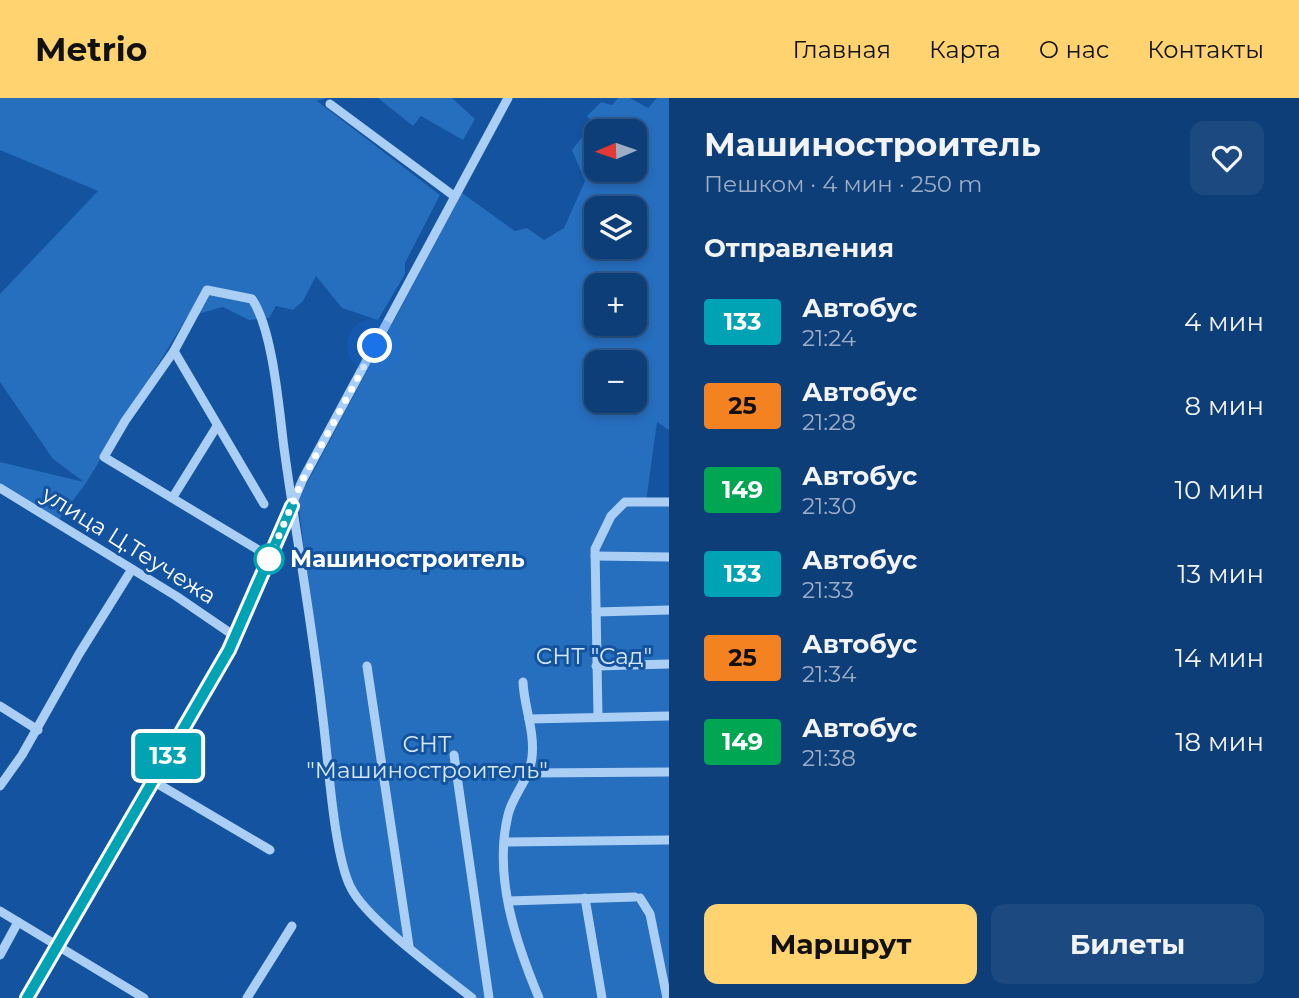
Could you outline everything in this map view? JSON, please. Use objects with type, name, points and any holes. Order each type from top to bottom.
[{"type":"street","points":[[27,998],[236,637],[303,479],[508,98]]},
{"type":"street","points":[[330,104],[454,196]]},
{"type":"street","points":[[270,557],[104,457],[125,421],[174,351],[207,290],[252,299],[261,312],[276,389],[347,880],[362,904],[461,994],[472,998]]},
{"type":"street","points":[[174,351],[264,504]]},
{"type":"street","points":[[173,497],[217,426]]},
{"type":"street","name":"улица Ц.Теучежа","points":[[0,488],[236,637]]},
{"type":"street","points":[[598,717],[595,556],[601,534],[611,516],[625,502],[669,502]]},
{"type":"street","points":[[278,538],[287,536],[297,542]]},
{"type":"street","points":[[595,556],[669,556]]},
{"type":"street","points":[[0,786],[38,730],[79,654],[132,569]]},
{"type":"street","points":[[596,612],[669,610]]},
{"type":"street","points":[[596,666],[669,664]]},
{"type":"street","points":[[368,666],[409,946]]},
{"type":"street","points":[[523,682],[533,744],[530,773],[508,815],[505,842],[509,901],[517,944],[539,998]]},
{"type":"street","points":[[0,706],[38,730]]},
{"type":"street","points":[[529,719],[669,716]]},
{"type":"street","points":[[454,755],[489,998]]},
{"type":"street","points":[[530,773],[669,772]]},
{"type":"street","points":[[153,781],[270,850]]},
{"type":"street","points":[[505,842],[669,840]]},
{"type":"street","points":[[585,898],[601,998]]},
{"type":"street","points":[[509,901],[637,898],[650,914],[667,998]]},
{"type":"street","points":[[0,911],[144,998]]},
{"type":"street","points":[[0,955],[18,922]]},
{"type":"street","points":[[247,998],[292,926]]},
{"type":"green space","points":[[0,98],[327,98],[317,101],[440,195],[405,263],[405,274],[378,320],[342,308],[316,276],[303,301],[293,310],[276,306],[269,318],[249,320],[223,307],[187,317],[86,483],[57,522],[0,488],[0,462],[84,482],[53,459],[0,382],[0,294],[98,191],[0,150]]},
{"type":"green space","points":[[378,98],[452,98],[475,119],[463,140],[421,116],[413,126]]},
{"type":"green space","points":[[618,98],[630,98],[648,108],[657,98],[669,98],[669,430],[657,422],[646,502],[669,502],[669,998],[472,998],[362,904],[343,865],[298,500],[462,193],[515,231],[527,228],[544,240],[564,228],[585,182],[648,182],[648,119],[590,119],[587,116],[601,102],[612,105]]},
{"type":"green space","points":[[584,135],[584,179],[572,150]]},
{"type":"bus line","name":"133","points":[[27,998],[229,650],[292,506]]},
{"type":"place","name":"Машиностроитель","points":[[269,559]]},
{"type":"route","points":[[269,559],[303,479],[375,346]]},
{"type":"park label","name":"СНТ \"Сад\"","points":[[594,656]]},
{"type":"park label","name":"СНТ \"Машиностроитель\"","points":[[427,757]]}]
